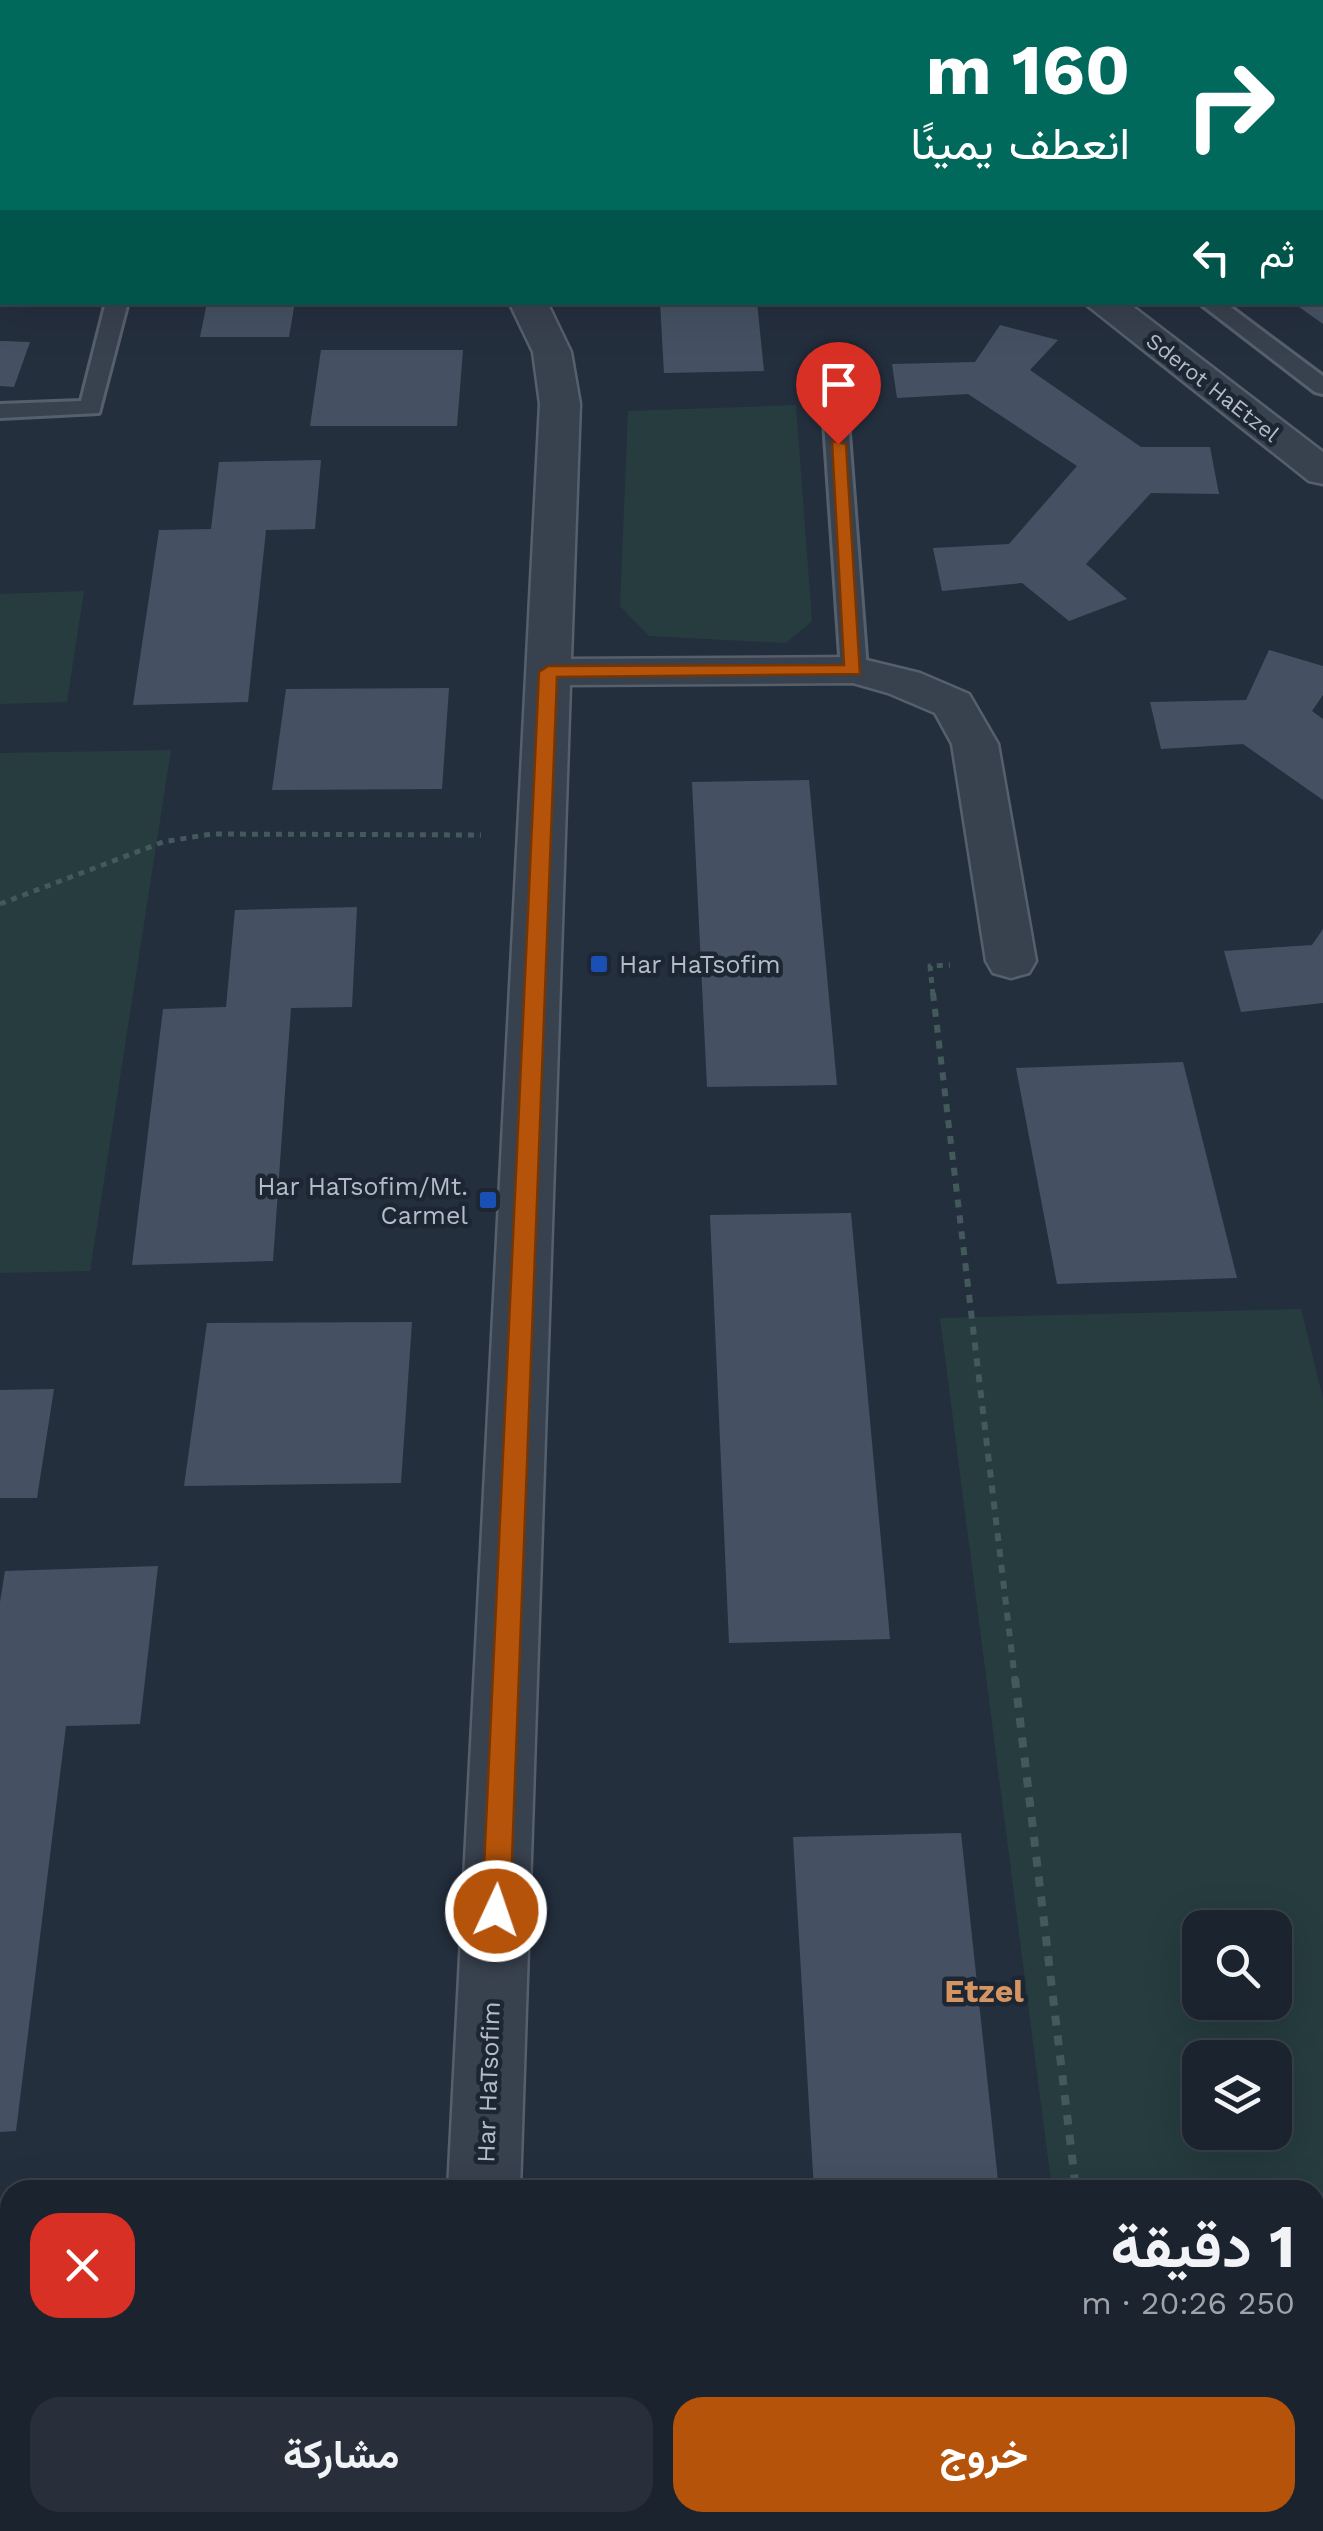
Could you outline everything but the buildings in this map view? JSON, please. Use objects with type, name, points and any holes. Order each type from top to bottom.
[{"type":"street","name":"Har HaTsofim","points":[[484,2180],[560,404],[552,352],[529,305]]},
{"type":"street","name":"Sderot HaEtzel","points":[[1106,305],[1323,472]]},
{"type":"street","points":[[548,672],[854,670],[904,683],[953,704],[975,744],[1011,961]]},
{"type":"lane","points":[[0,411],[92,408],[116,305]]},
{"type":"lane","points":[[1213,305],[1323,387]]},
{"type":"lane","points":[[835,407],[854,670]]},
{"type":"path","points":[[0,904],[163,842],[211,834],[542,836]]},
{"type":"path","points":[[1011,961],[930,966],[1075,2180]]},
{"type":"green space","points":[[796,405],[812,621],[786,643],[649,636],[620,606],[628,411]]},
{"type":"green space","points":[[84,591],[67,702],[0,704],[0,594]]},
{"type":"green space","points":[[171,750],[90,1271],[0,1273],[0,753]]},
{"type":"green space","points":[[1301,1309],[1323,1398],[1323,2180],[1051,2180],[940,1318]]},
{"type":"place","name":"Har HaTsofim","points":[[599,964]]},
{"type":"place","name":"Har HaTsofim/Mt. Carmel","points":[[488,1200]]},
{"type":"district","name":"Etzel","points":[[984,1991]]},
{"type":"route","points":[[496,1911],[548,672],[854,670],[838,444]]}]
